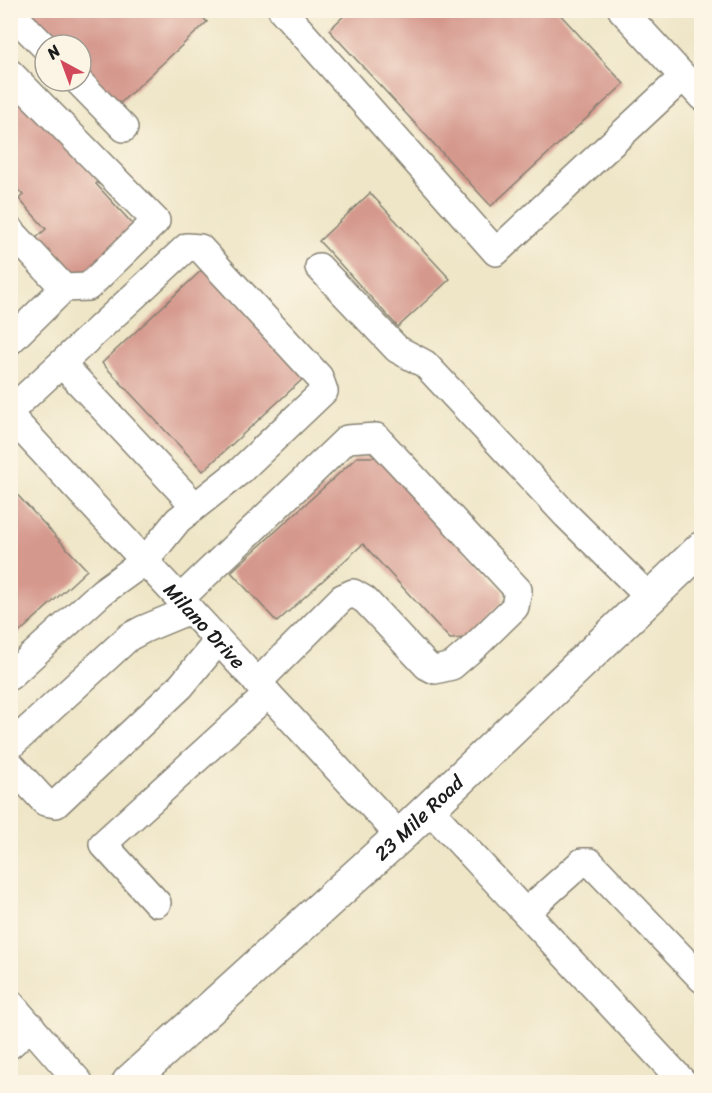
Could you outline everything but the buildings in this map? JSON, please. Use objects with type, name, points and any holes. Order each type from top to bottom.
[{"type":"main road","name":"23 Mile Road","points":[[129,1083],[400,836],[702,548]]},
{"type":"street","points":[[282,10],[496,252],[683,77]]},
{"type":"street","points":[[622,10],[702,97]]},
{"type":"street","points":[[10,12],[33,35]]},
{"type":"street","points":[[10,73],[156,221],[88,287],[64,288],[10,341]]},
{"type":"street","points":[[90,93],[124,128]]},
{"type":"street","points":[[10,230],[64,288]]},
{"type":"street","points":[[10,411],[188,247],[200,248],[319,377],[324,391],[240,471],[178,520],[145,561],[102,592],[10,675]]},
{"type":"street","points":[[319,267],[397,349],[425,364],[566,515],[649,597]]},
{"type":"street","points":[[62,364],[195,506]]},
{"type":"street","name":"Milano Drive","points":[[10,416],[400,836]]},
{"type":"street","points":[[10,746],[129,637],[185,605],[347,439],[376,437],[518,590],[515,607],[452,666],[435,670],[427,666],[365,600],[353,593],[342,598],[263,688],[103,844],[157,903]]},
{"type":"street","points":[[10,764],[45,802],[56,804],[181,686],[218,641]]},
{"type":"street","points":[[429,808],[683,1083]]},
{"type":"street","points":[[526,912],[582,862],[590,862],[702,979]]},
{"type":"street","points":[[10,1003],[79,1083]]},
{"type":"street","points":[[10,1045],[31,1026]]},
{"type":"street","points":[[690,1083],[702,1076]]}]
